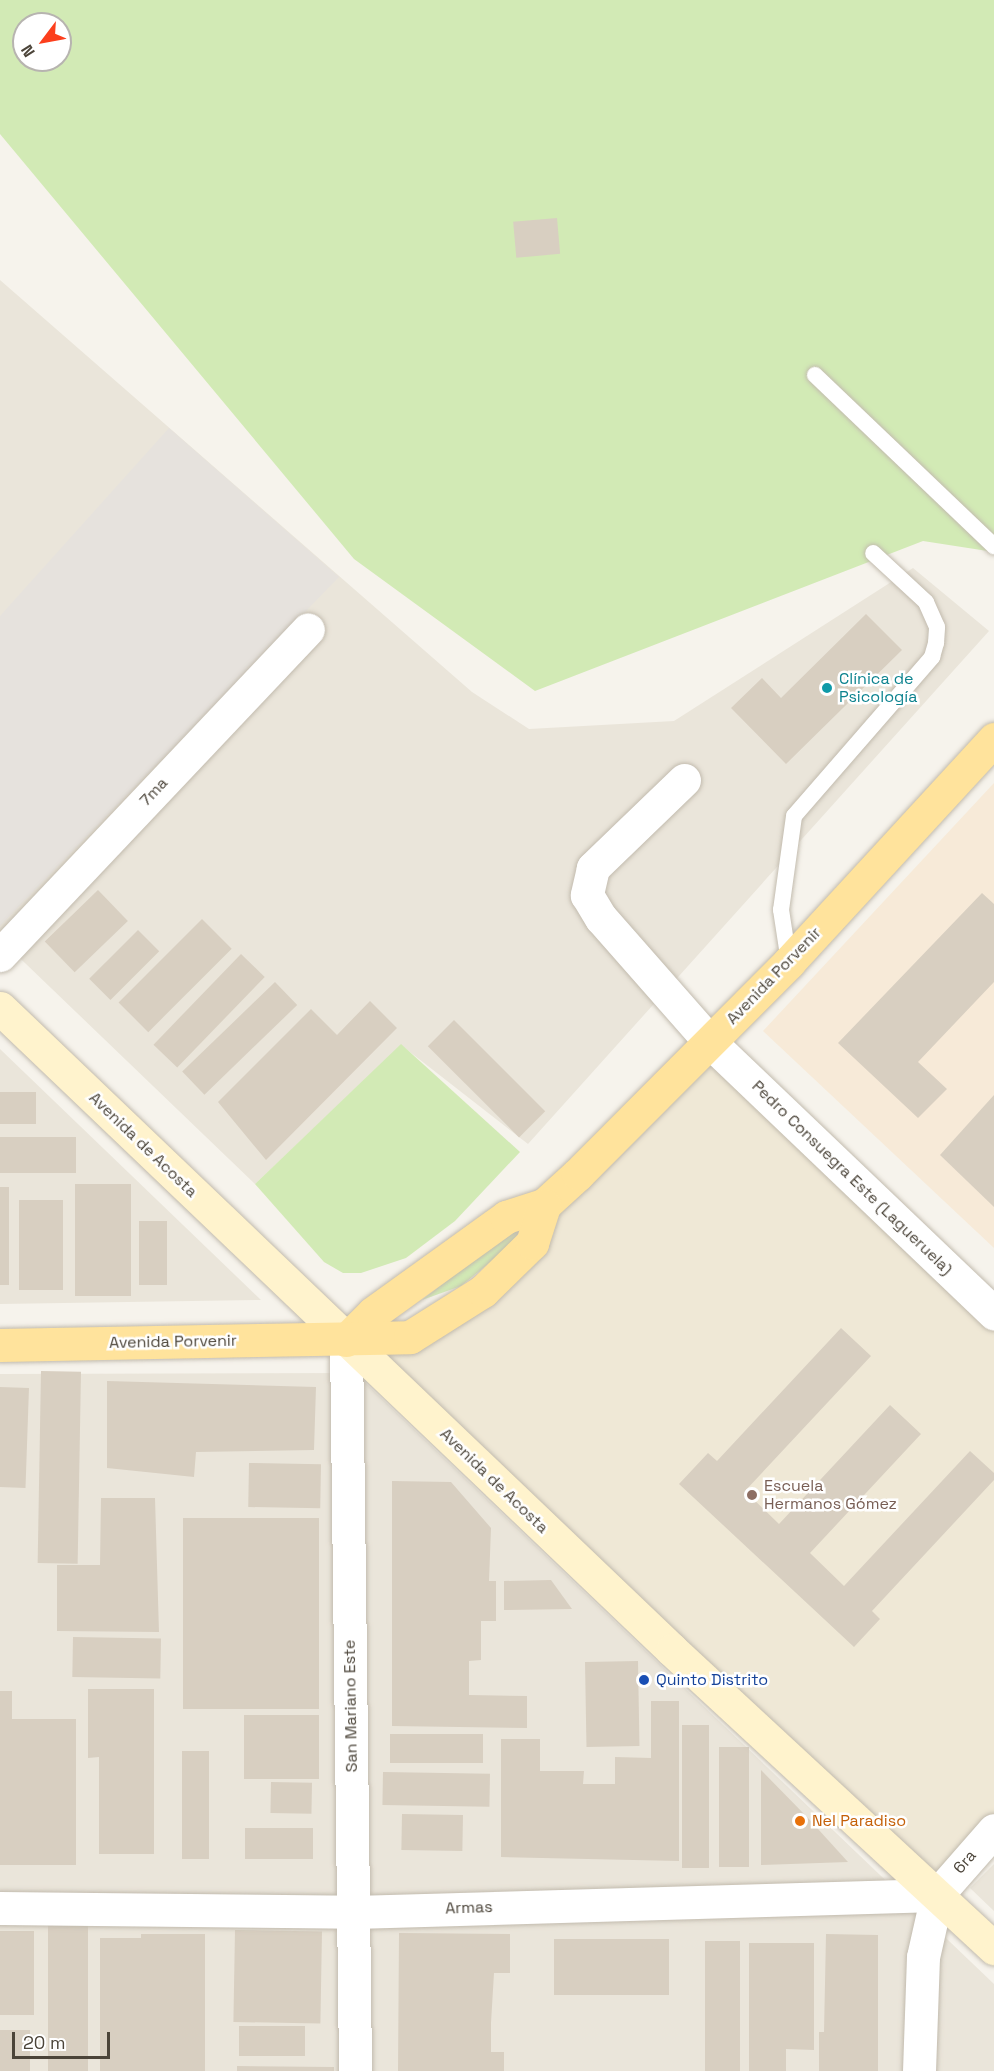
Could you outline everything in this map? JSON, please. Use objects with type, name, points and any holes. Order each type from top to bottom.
[{"type":"main road","name":"Avenida Porvenir","points":[[0,1345],[410,1337],[483,1291],[531,1243],[544,1205],[789,962],[994,739]]},
{"type":"main road","name":"Avenida de Acosta","points":[[0,1008],[346,1340],[994,1948]]},
{"type":"main road","name":"Avenida Porvenir","points":[[346,1340],[373,1313],[506,1217],[544,1205]]},
{"type":"street","name":"7ma","points":[[0,955],[308,629]]},
{"type":"street","name":"Pedro Consuegra Este (Lagueruela)","points":[[684,780],[593,868],[587,894],[601,918],[710,1042],[994,1313]]},
{"type":"street","name":"San Mariano Este","points":[[346,1340],[355,2071]]},
{"type":"street","name":"6ra","points":[[937,1895],[994,1830]]},
{"type":"street","name":"Armas","points":[[0,1908],[354,1911],[937,1895]]},
{"type":"street","points":[[920,2071],[922,1958],[937,1895]]},
{"type":"lane","points":[[815,375],[994,546]]},
{"type":"lane","points":[[789,962],[781,910],[794,816],[932,657],[936,643],[937,627],[926,602],[873,554]]},
{"type":"shaded area","points":[[0,280],[472,692],[529,729],[674,721],[913,568],[989,631],[528,1144],[401,1045],[255,1184],[0,939]]},
{"type":"shaded area","points":[[169,428],[339,577],[0,926],[0,616]]},
{"type":"shaded area","points":[[994,783],[994,1248],[763,1031]]},
{"type":"shaded area","name":"Escuela Hermanos Gómez","points":[[710,1042],[994,1313],[994,1830],[937,1895],[346,1340],[463,1303]]},
{"type":"shaded area","points":[[0,1049],[261,1300],[0,1304]]},
{"type":"shaded area","points":[[355,1373],[994,1984],[994,2071],[0,2071],[0,1374]]},
{"type":"shaded area","points":[[994,1864],[994,1911],[970,1888]]},
{"type":"green space","points":[[0,0],[994,0],[994,552],[923,541],[535,691],[354,559],[0,134]]},
{"type":"green space","points":[[401,1044],[520,1152],[455,1221],[406,1258],[361,1273],[343,1273],[324,1262],[255,1184]]},
{"type":"green space","points":[[527,1218],[511,1245],[461,1286],[422,1300]]},
{"type":"building","points":[[557,218],[560,254],[516,258],[513,222]]},
{"type":"building","name":"Clínica de Psicología","points":[[866,614],[902,650],[786,764],[731,708],[762,678],[781,698]]},
{"type":"building","points":[[98,890],[128,921],[75,972],[45,941]]},
{"type":"building","points":[[982,893],[994,904],[994,982],[918,1062],[947,1089],[918,1118],[838,1043]]},
{"type":"building","points":[[202,919],[232,949],[148,1032],[119,1002]]},
{"type":"building","points":[[138,930],[159,951],[110,1000],[89,979]]},
{"type":"building","points":[[241,954],[265,977],[177,1068],[153,1045]]},
{"type":"building","points":[[275,982],[297,1005],[204,1095],[182,1072]]},
{"type":"building","points":[[370,1001],[397,1028],[266,1160],[218,1102],[311,1009],[337,1035]]},
{"type":"building","points":[[454,1020],[545,1111],[519,1137],[428,1046]]},
{"type":"building","points":[[0,1092],[36,1092],[36,1124],[0,1124]]},
{"type":"building","points":[[994,1095],[994,1207],[940,1155]]},
{"type":"building","points":[[0,1137],[76,1137],[76,1173],[0,1173]]},
{"type":"building","points":[[75,1184],[131,1184],[131,1296],[75,1296]]},
{"type":"building","points":[[0,1187],[9,1187],[9,1285],[0,1285]]},
{"type":"building","points":[[19,1200],[63,1200],[63,1290],[19,1290]]},
{"type":"building","points":[[139,1221],[167,1221],[167,1285],[139,1285]]},
{"type":"building","points":[[841,1328],[871,1356],[745,1491],[779,1524],[890,1405],[921,1434],[810,1553],[844,1586],[970,1451],[994,1473],[994,1480],[872,1611],[880,1619],[854,1647],[679,1484],[708,1453],[717,1461]]},
{"type":"building","points":[[41,1371],[81,1372],[78,1564],[38,1563]]},
{"type":"building","points":[[107,1381],[316,1387],[314,1450],[196,1452],[194,1477],[107,1468]]},
{"type":"building","points":[[0,1387],[29,1388],[25,1488],[0,1487]]},
{"type":"building","points":[[249,1463],[321,1464],[320,1508],[248,1507]]},
{"type":"building","points":[[392,1481],[451,1482],[491,1528],[489,1581],[496,1581],[496,1621],[481,1621],[481,1660],[469,1661],[469,1695],[527,1696],[527,1728],[392,1726]]},
{"type":"building","points":[[101,1498],[155,1498],[159,1632],[57,1631],[57,1565],[100,1565]]},
{"type":"building","points":[[183,1518],[319,1518],[319,1709],[183,1709]]},
{"type":"building","points":[[551,1580],[572,1609],[504,1610],[504,1581]]},
{"type":"building","points":[[73,1637],[161,1639],[160,1679],[72,1677]]},
{"type":"building","points":[[638,1661],[639,1746],[586,1747],[585,1662]]},
{"type":"building","points":[[88,1689],[154,1689],[154,1854],[99,1854],[99,1757],[88,1758]]},
{"type":"building","points":[[0,1691],[12,1691],[12,1719],[76,1719],[76,1865],[0,1865]]},
{"type":"building","points":[[651,1701],[679,1701],[679,1861],[501,1857],[501,1739],[540,1739],[540,1771],[584,1771],[583,1784],[615,1784],[615,1757],[651,1758]]},
{"type":"building","points":[[244,1715],[319,1715],[319,1779],[244,1779]]},
{"type":"building","points":[[682,1725],[709,1725],[709,1868],[682,1868]]},
{"type":"building","points":[[390,1734],[483,1734],[483,1763],[390,1763]]},
{"type":"building","points":[[719,1747],[749,1747],[749,1867],[719,1867]]},
{"type":"building","points":[[182,1751],[209,1751],[209,1859],[182,1859]]},
{"type":"building","points":[[761,1770],[808,1818],[848,1862],[761,1865]]},
{"type":"building","points":[[383,1772],[490,1774],[489,1807],[382,1805]]},
{"type":"building","points":[[271,1782],[312,1783],[311,1814],[270,1813]]},
{"type":"building","points":[[402,1814],[463,1815],[462,1851],[401,1850]]},
{"type":"building","points":[[245,1828],[313,1828],[313,1859],[245,1859]]},
{"type":"building","points":[[48,1925],[88,1925],[88,2071],[48,2071]]},
{"type":"building","points":[[235,1930],[322,1932],[320,2024],[233,2022]]},
{"type":"building","points":[[0,1931],[34,1931],[34,2015],[0,2015]]},
{"type":"building","points":[[399,1933],[510,1934],[510,1973],[494,1973],[491,2023],[491,2052],[504,2052],[504,2071],[398,2071]]},
{"type":"building","points":[[141,1934],[205,1934],[205,2071],[100,2071],[100,1938],[141,1938]]},
{"type":"building","points":[[826,1934],[878,1935],[878,2071],[819,2071],[819,2032],[824,2032]]},
{"type":"building","points":[[554,1939],[669,1939],[669,1995],[554,1995]]},
{"type":"building","points":[[705,1941],[740,1941],[740,2071],[705,2071]]},
{"type":"building","points":[[749,1943],[814,1943],[814,2050],[786,2049],[786,2071],[749,2071]]},
{"type":"building","points":[[239,2026],[305,2026],[305,2056],[239,2056]]},
{"type":"building","points":[[0,2030],[30,2030],[30,2071],[0,2071]]},
{"type":"building","points":[[237,2066],[334,2067],[334,2071],[237,2071]]},
{"type":"place","name":"Clínica de Psicología","points":[[827,688]]},
{"type":"place","name":"Escuela Hermanos Gómez","points":[[752,1495]]},
{"type":"place","name":"Quinto Distrito","points":[[644,1680]]},
{"type":"place","name":"Nel Paradiso","points":[[800,1821]]}]
